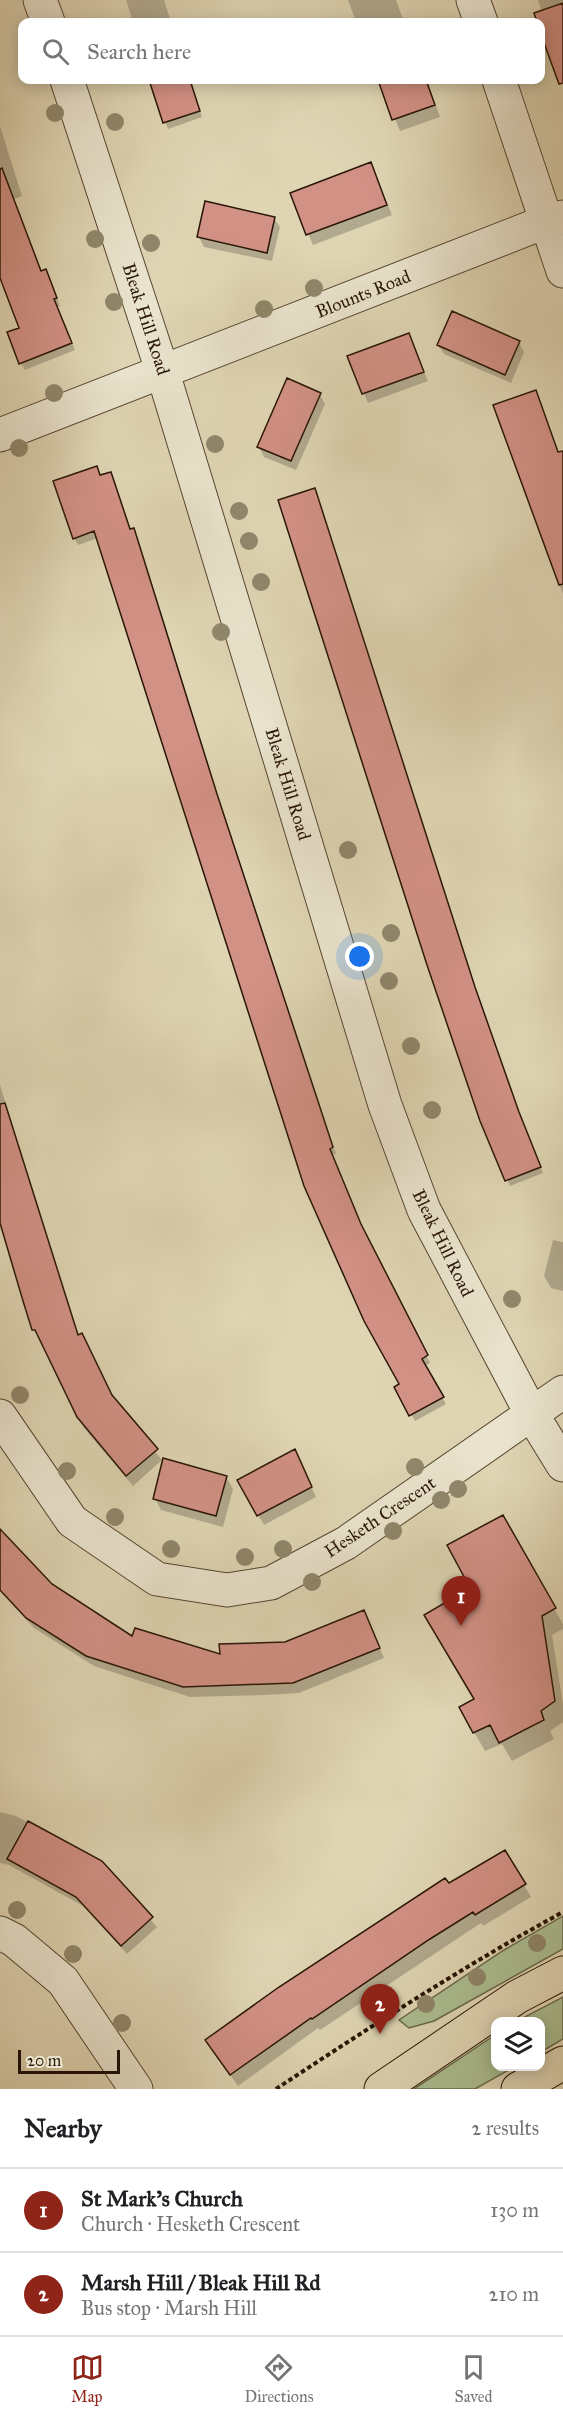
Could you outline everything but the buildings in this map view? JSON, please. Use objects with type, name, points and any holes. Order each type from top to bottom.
[{"type":"main road","points":[[381,2089],[516,1997],[563,1973]]},
{"type":"main road","points":[[518,2089],[563,2063]]},
{"type":"street","points":[[40,0],[47,18]]},
{"type":"street","points":[[473,0],[480,18]]},
{"type":"street","name":"Bleak Hill Road","points":[[68,84],[163,373],[385,1105],[424,1210],[531,1413],[563,1465]]},
{"type":"street","points":[[501,84],[554,220],[563,271]]},
{"type":"street","name":"Blounts Road","points":[[163,373],[554,220]]},
{"type":"street","points":[[0,435],[163,373]]},
{"type":"street","name":"Hesketh Crescent","points":[[0,1416],[72,1521],[157,1579],[227,1590],[271,1583],[346,1544],[563,1392]]},
{"type":"street","points":[[0,1933],[14,1940],[63,1981],[135,2089]]},
{"type":"path","points":[[276,2089],[410,2001],[563,1912]]},
{"type":"green space","points":[[563,1916],[563,1949],[434,2021],[409,2028],[399,2020],[504,1950]]},
{"type":"green space","points":[[563,1997],[563,2039],[545,2050],[545,2017],[525,2017]]},
{"type":"green space","points":[[491,2038],[491,2071],[507,2071],[475,2089],[414,2089]]},
{"type":"place","name":"St Mark's Church","points":[[461,1626]]},
{"type":"place","name":"Marsh Hill / Bleak Hill Rd","points":[[380,2034]]}]
